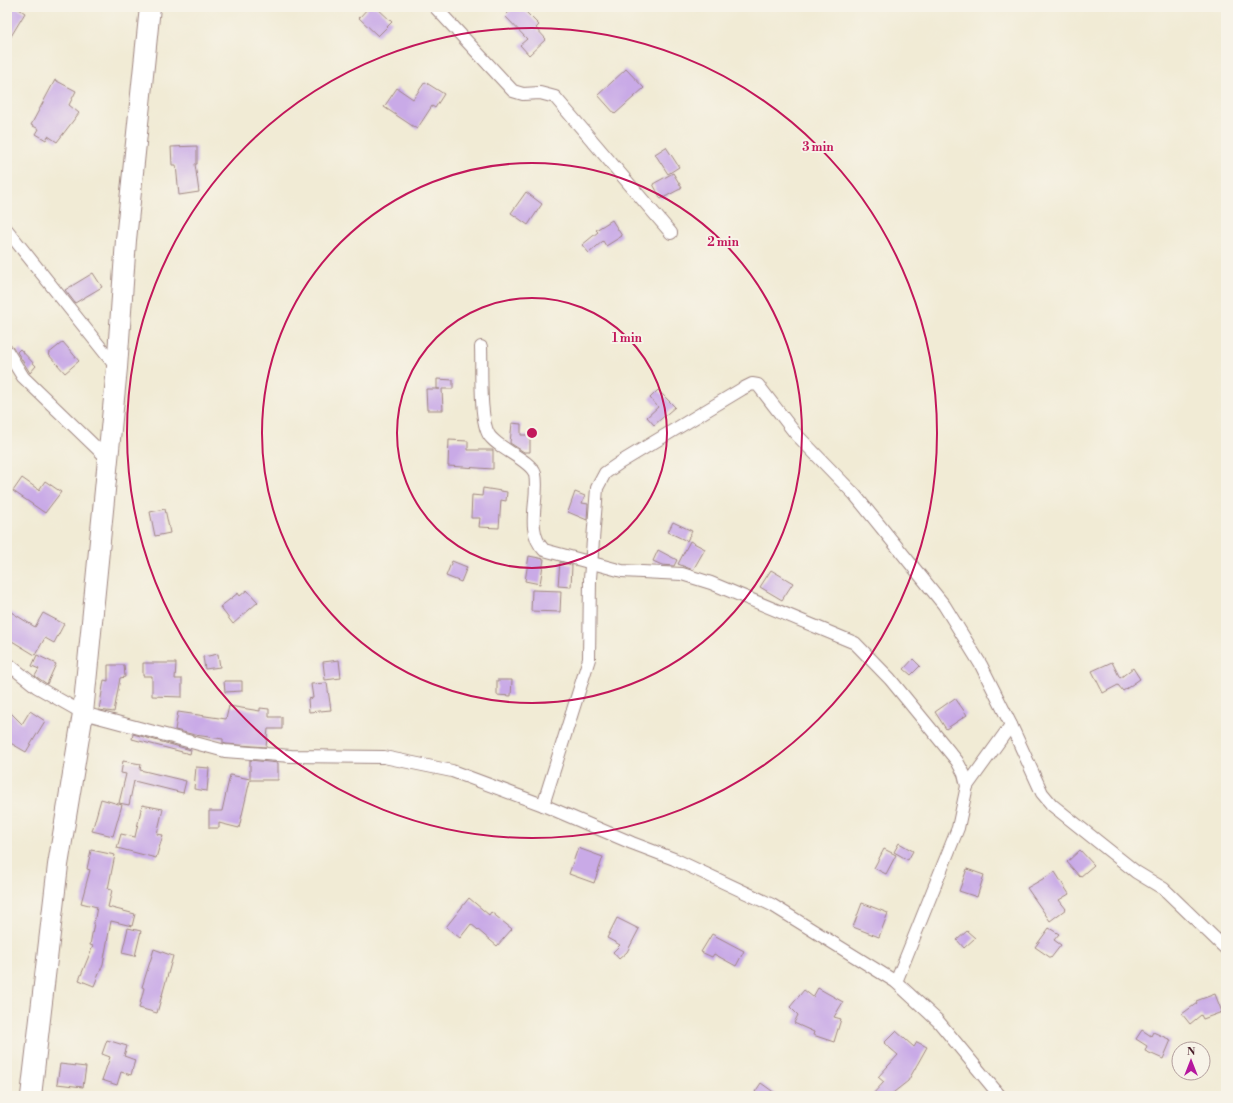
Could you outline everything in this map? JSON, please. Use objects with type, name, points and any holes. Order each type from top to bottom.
[{"type":"main road","points":[[31,1096],[58,865],[84,713],[117,368],[126,240],[150,7]]},
{"type":"street","points":[[435,7],[513,91],[523,94],[540,93],[555,97],[671,233]]},
{"type":"street","points":[[7,230],[117,368]]},
{"type":"street","points":[[481,347],[483,412],[488,434],[502,448],[528,465],[535,473],[534,532],[537,543],[544,550],[592,564],[630,572],[682,574],[705,581],[855,643],[890,679],[957,761],[964,774],[966,786],[958,828],[896,982]]},
{"type":"street","points":[[7,351],[23,377],[108,459]]},
{"type":"street","points":[[543,805],[589,659],[590,589],[597,488],[606,473],[742,389],[752,384],[758,385],[795,433],[855,495],[944,605],[981,666],[1011,725],[1042,793],[1052,805],[1136,872],[1164,889],[1226,948]]},
{"type":"street","points":[[7,663],[37,687],[84,713],[225,751],[291,756],[384,757],[420,763],[452,771],[543,805],[632,843],[674,859],[772,905],[896,982],[938,1021],[1000,1096]]},
{"type":"street","points":[[966,786],[1011,725]]},
{"type":"building","points":[[7,7],[16,7],[25,13],[7,43]]},
{"type":"building","points":[[369,7],[376,7],[392,22],[378,36],[359,18]]},
{"type":"building","points":[[514,7],[521,7],[539,25],[536,28],[546,39],[529,55],[520,45],[527,39],[505,16]]},
{"type":"building","points":[[626,69],[644,88],[615,114],[598,95]]},
{"type":"building","points":[[55,80],[76,91],[69,105],[79,113],[57,142],[48,136],[46,140],[36,134],[39,129],[31,125]]},
{"type":"building","points":[[425,82],[444,94],[435,108],[432,106],[417,129],[384,107],[397,88],[413,99]]},
{"type":"building","points":[[197,146],[197,164],[195,164],[199,192],[179,195],[176,165],[172,165],[171,147]]},
{"type":"building","points":[[666,147],[679,167],[668,174],[655,154]]},
{"type":"building","points":[[673,173],[682,188],[661,199],[653,184]]},
{"type":"building","points":[[526,192],[542,204],[528,225],[511,213]]},
{"type":"building","points":[[612,220],[622,236],[606,246],[603,241],[589,253],[582,245],[598,232],[596,230]]},
{"type":"building","points":[[93,273],[102,287],[75,303],[65,290]]},
{"type":"building","points":[[63,342],[79,361],[65,373],[48,354]]},
{"type":"building","points":[[20,349],[36,366],[30,373],[17,352]]},
{"type":"building","points":[[437,379],[453,380],[453,389],[442,389],[443,410],[427,410],[426,389],[437,389]]},
{"type":"building","points":[[658,390],[675,407],[654,425],[647,417],[658,407],[650,398]]},
{"type":"building","points":[[512,423],[521,424],[521,435],[530,435],[530,452],[524,452],[510,443]]},
{"type":"building","points":[[449,440],[468,441],[468,450],[493,450],[493,469],[448,466]]},
{"type":"building","points":[[22,478],[39,490],[45,481],[61,492],[45,513],[13,491]]},
{"type":"building","points":[[483,488],[507,492],[506,501],[501,500],[499,528],[479,527],[480,518],[471,518],[472,495],[482,496]]},
{"type":"building","points":[[575,492],[585,496],[582,503],[588,504],[587,520],[568,512]]},
{"type":"building","points":[[165,509],[170,533],[155,536],[150,512]]},
{"type":"building","points":[[673,522],[692,531],[687,541],[668,532]]},
{"type":"building","points":[[690,541],[705,549],[693,570],[678,564]]},
{"type":"building","points":[[658,550],[677,560],[674,566],[662,565],[653,561]]},
{"type":"building","points":[[529,556],[544,559],[540,584],[525,581]]},
{"type":"building","points":[[452,561],[467,567],[461,582],[446,576]]},
{"type":"building","points":[[560,562],[572,565],[571,587],[558,586]]},
{"type":"building","points":[[771,570],[793,583],[782,600],[760,587]]},
{"type":"building","points":[[247,590],[258,602],[233,624],[220,607],[238,593],[240,596]]},
{"type":"building","points":[[532,590],[561,591],[560,612],[531,611]]},
{"type":"building","points":[[11,612],[35,627],[43,613],[64,624],[54,643],[45,638],[35,655],[7,638],[7,621]]},
{"type":"building","points":[[218,654],[220,667],[205,669],[203,657]]},
{"type":"building","points":[[37,655],[56,664],[47,684],[35,676],[39,669],[32,666]]},
{"type":"building","points":[[913,659],[920,666],[911,675],[904,669]]},
{"type":"building","points":[[339,660],[341,678],[325,680],[323,662]]},
{"type":"building","points":[[1112,662],[1120,678],[1133,668],[1140,679],[1123,691],[1118,685],[1103,693],[1092,671]]},
{"type":"building","points":[[143,663],[176,663],[175,679],[182,679],[182,697],[152,696],[152,676],[143,676]]},
{"type":"building","points":[[108,665],[124,665],[125,677],[120,678],[114,712],[99,710],[104,680],[108,681]]},
{"type":"building","points":[[497,680],[512,680],[511,696],[497,695]]},
{"type":"building","points":[[224,681],[242,681],[242,691],[225,692]]},
{"type":"building","points":[[327,683],[331,710],[309,712],[308,699],[313,698],[311,684]]},
{"type":"building","points":[[955,698],[967,715],[946,729],[935,712]]},
{"type":"building","points":[[229,706],[260,711],[260,708],[269,709],[269,717],[282,717],[282,729],[268,729],[266,747],[226,744],[223,743],[223,739],[195,735],[175,730],[178,712],[226,719]]},
{"type":"building","points":[[7,709],[22,724],[30,711],[45,721],[26,752],[7,741]]},
{"type":"building","points":[[133,734],[191,750],[190,754],[132,739]]},
{"type":"building","points":[[250,760],[278,763],[278,780],[250,780],[239,828],[219,823],[219,828],[209,828],[209,811],[222,811],[230,775],[250,779]]},
{"type":"building","points":[[123,761],[141,764],[140,770],[186,781],[183,793],[134,781],[129,805],[119,803],[126,774],[121,773]]},
{"type":"building","points":[[196,767],[209,768],[207,791],[194,789]]},
{"type":"building","points":[[101,799],[122,805],[113,836],[92,831]]},
{"type":"building","points":[[142,805],[163,809],[157,834],[163,835],[156,858],[117,848],[121,834],[135,837]]},
{"type":"building","points":[[899,843],[913,851],[908,860],[894,852]]},
{"type":"building","points":[[578,848],[603,857],[594,883],[569,874]]},
{"type":"building","points":[[884,849],[896,855],[886,874],[874,868]]},
{"type":"building","points":[[91,850],[115,855],[108,889],[112,890],[108,907],[135,914],[132,926],[111,921],[103,964],[94,986],[79,980],[93,946],[90,945],[97,907],[81,903],[90,870],[87,869]]},
{"type":"building","points":[[1080,850],[1094,865],[1080,877],[1067,862]]},
{"type":"building","points":[[967,869],[984,875],[977,897],[959,891]]},
{"type":"building","points":[[1055,872],[1069,894],[1059,900],[1066,909],[1050,921],[1027,888]]},
{"type":"building","points":[[469,898],[489,915],[491,912],[512,929],[497,946],[471,924],[460,938],[446,927]]},
{"type":"building","points":[[862,903],[888,913],[879,937],[853,927]]},
{"type":"building","points":[[617,918],[639,929],[627,952],[619,959],[613,952],[620,945],[607,938]]},
{"type":"building","points":[[128,928],[141,931],[135,956],[122,953]]},
{"type":"building","points":[[1049,928],[1059,934],[1054,940],[1061,945],[1051,958],[1035,947]]},
{"type":"building","points":[[967,931],[975,938],[964,948],[957,940]]},
{"type":"building","points":[[712,934],[744,951],[736,966],[714,954],[712,957],[701,952]]},
{"type":"building","points":[[154,949],[173,956],[157,1013],[139,1008],[144,988],[142,987]]},
{"type":"building","points":[[818,988],[843,1002],[834,1017],[841,1019],[834,1042],[813,1035],[814,1032],[794,1023],[798,1015],[790,1007],[804,990],[813,997]]},
{"type":"building","points":[[1215,994],[1222,1012],[1203,1019],[1201,1015],[1190,1024],[1182,1014],[1197,1003],[1196,1001]]},
{"type":"building","points":[[1142,1030],[1151,1036],[1153,1032],[1171,1040],[1163,1059],[1145,1051],[1147,1046],[1136,1039]]},
{"type":"building","points":[[896,1031],[914,1047],[917,1042],[927,1047],[908,1081],[889,1096],[871,1096],[884,1082],[878,1077],[898,1055],[884,1043]]},
{"type":"building","points":[[107,1040],[127,1046],[124,1056],[135,1060],[131,1075],[121,1072],[117,1085],[102,1080],[110,1057],[102,1054]]},
{"type":"building","points":[[60,1064],[86,1067],[83,1087],[57,1084]]},
{"type":"building","points":[[761,1083],[779,1096],[760,1096],[755,1092]]}]
